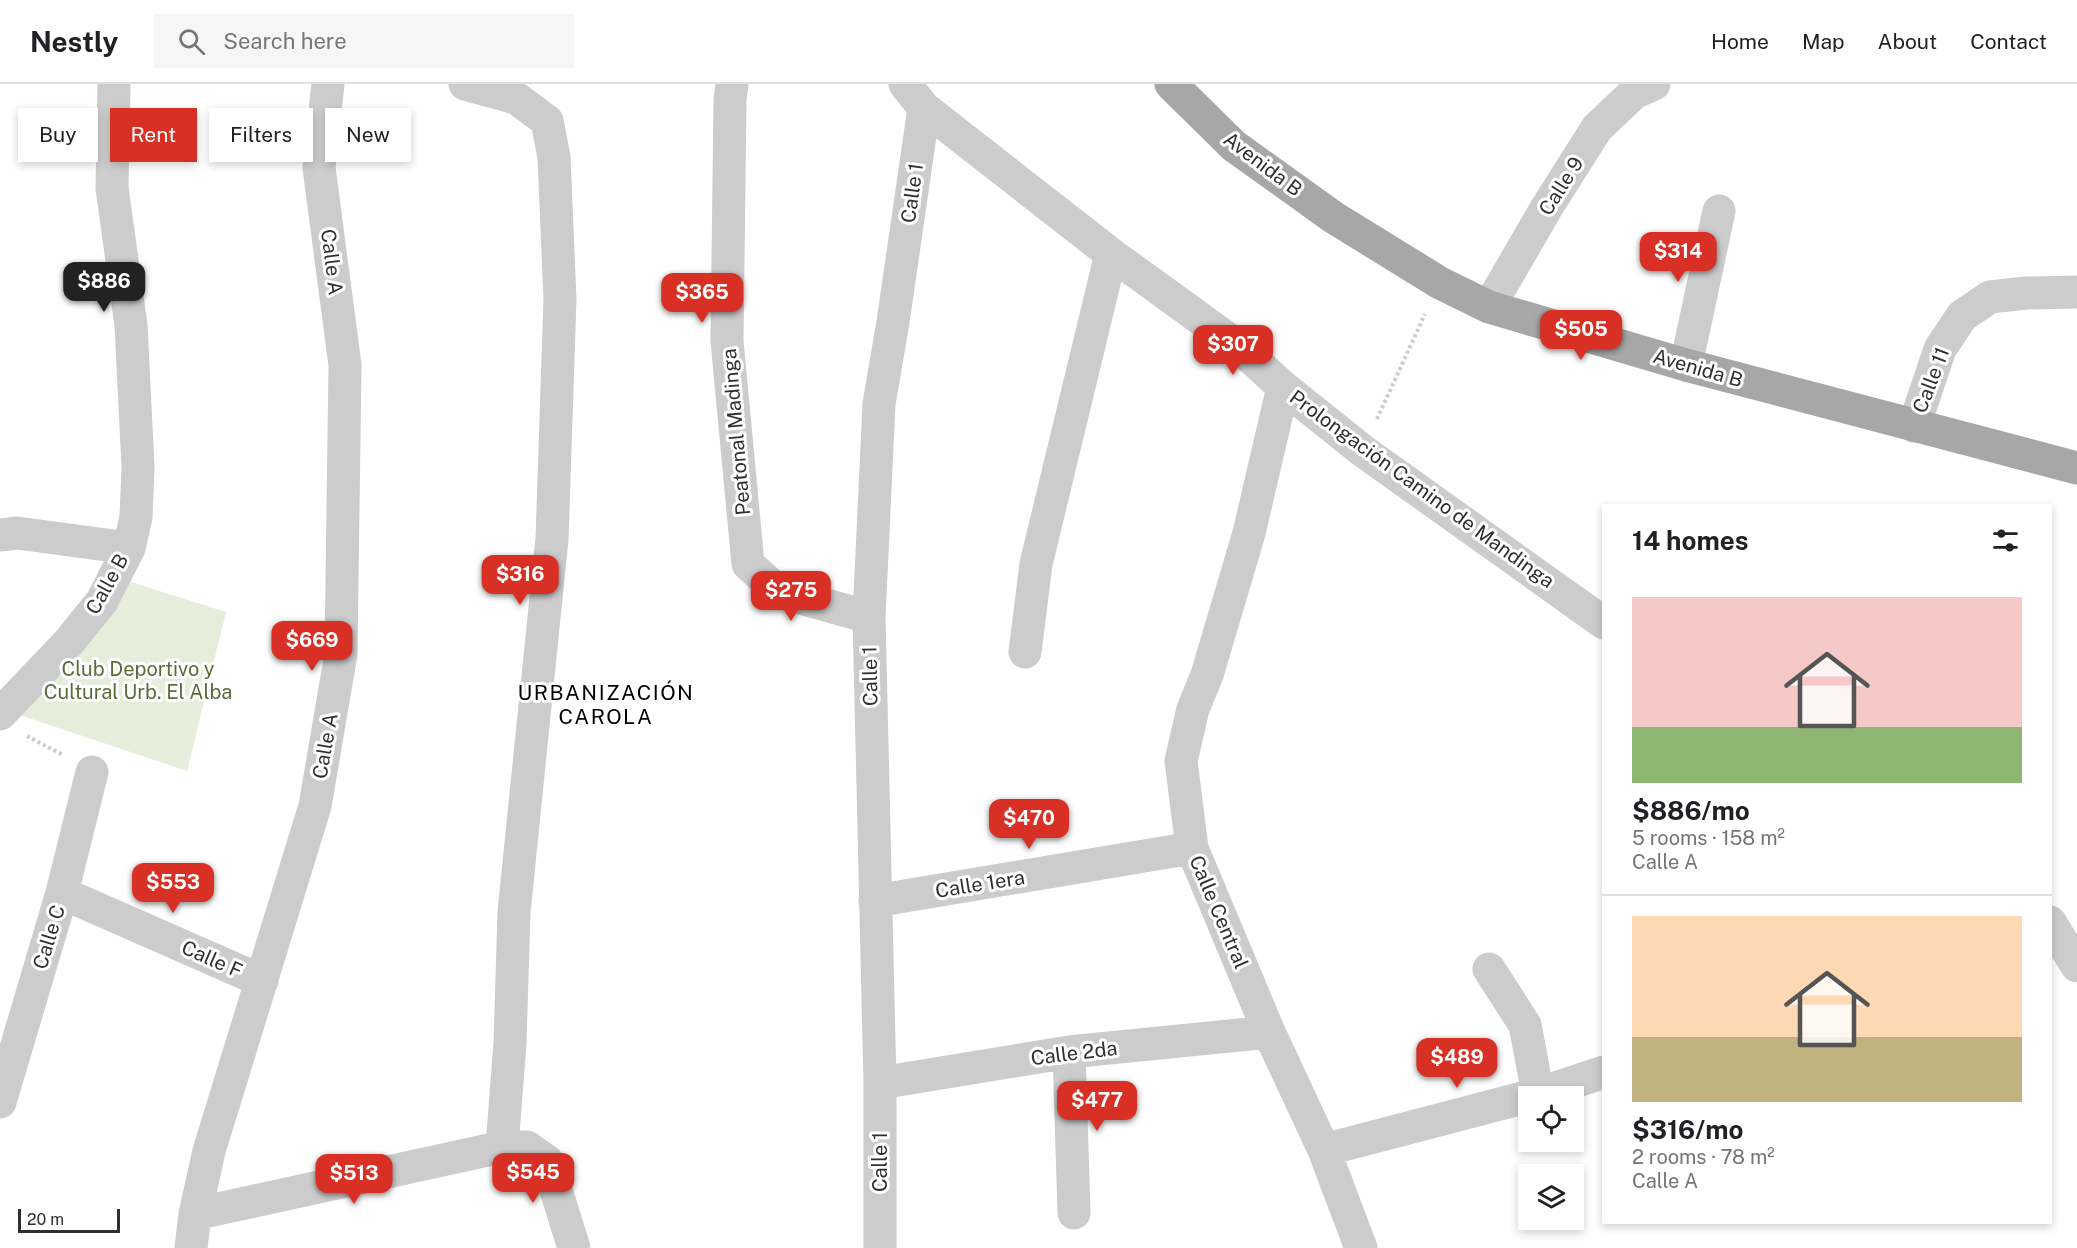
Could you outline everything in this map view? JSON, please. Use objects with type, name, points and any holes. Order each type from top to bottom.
[{"type":"main road","name":"Avenida B","points":[[1171,84],[1234,146],[1333,217],[1440,284],[1489,307],[1686,365],[2077,468]]},
{"type":"street","points":[[114,84],[112,188],[131,325],[138,467],[136,517],[129,548]]},
{"type":"street","name":"Calle A","points":[[191,1248],[195,1214],[209,1151],[315,806],[341,654],[345,365],[320,168],[328,84]]},
{"type":"street","points":[[465,84],[516,98],[547,121],[554,157],[560,299],[552,539],[514,912],[510,1043],[502,1147]]},
{"type":"street","name":"Peatonal Madinga","points":[[732,84],[727,341],[748,564],[779,592],[868,617]]},
{"type":"street","name":"Calle 9","points":[[1489,307],[1547,207],[1597,128],[1634,93],[1654,84]]},
{"type":"street","name":"Prolongación Camino de Mandinga","points":[[915,96],[1111,254],[1238,346],[1283,387],[1363,451],[1602,622]]},
{"type":"street","name":"Calle 1","points":[[880,1248],[880,1083],[868,617],[879,404],[893,322],[915,96]]},
{"type":"street","points":[[1686,365],[1719,211]]},
{"type":"street","points":[[1025,652],[1036,564],[1111,254]]},
{"type":"street","name":"Calle 11","points":[[1914,426],[1940,349],[1962,316],[1990,297],[2026,293],[2077,292]]},
{"type":"street","name":"Calle Central","points":[[1283,387],[1249,532],[1207,675],[1193,709],[1180,760],[1192,848],[1269,1032],[1324,1150],[1361,1248]]},
{"type":"street","name":"Calle B","points":[[0,535],[17,533],[129,548],[102,602],[68,643],[10,723]]},
{"type":"street","name":"Calle C","points":[[0,1102],[62,893],[92,771]]},
{"type":"street","name":"Calle 1era","points":[[875,901],[1192,848]]},
{"type":"street","name":"Calle F","points":[[62,893],[262,981]]},
{"type":"street","points":[[2052,925],[2077,966]]},
{"type":"street","points":[[1489,969],[1525,1025],[1536,1086]]},
{"type":"street","name":"Calle 2da","points":[[880,1083],[1070,1052],[1269,1032]]},
{"type":"street","points":[[1070,1052],[1074,1213]]},
{"type":"street","points":[[1562,1086],[1602,1073]]},
{"type":"street","points":[[1324,1150],[1518,1099]]},
{"type":"street","points":[[195,1214],[502,1147],[527,1148],[547,1161],[574,1248]]},
{"type":"path","points":[[1363,451],[1440,284]]},
{"type":"path","points":[[10,723],[92,771]]},
{"type":"green space","name":"Club Deportivo y Cultural Urb. El Alba","points":[[131,582],[226,612],[187,771],[20,715]]},
{"type":"district","name":"URBANIZACIÓN CAROLA","points":[[606,704]]}]
